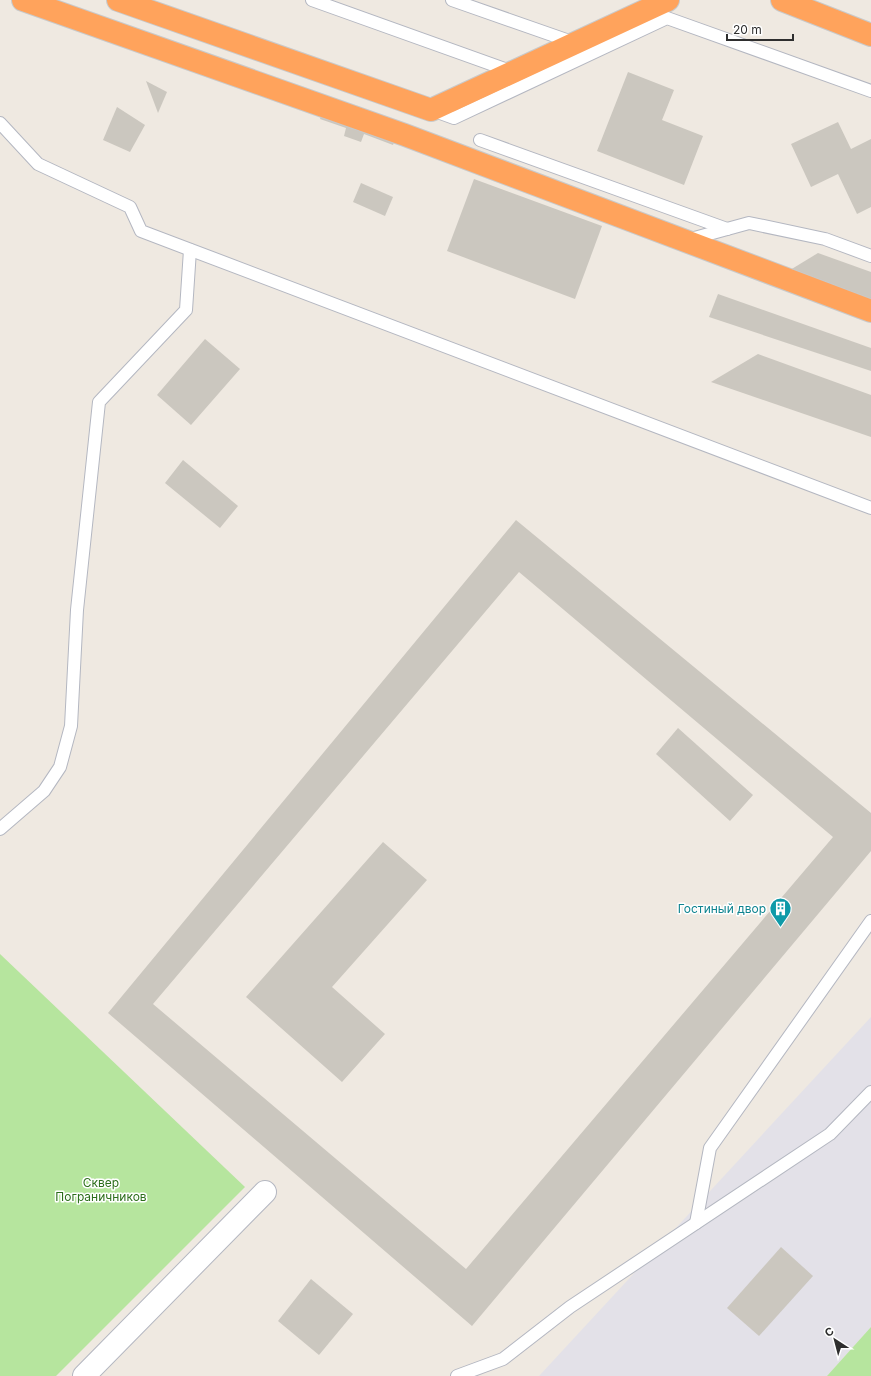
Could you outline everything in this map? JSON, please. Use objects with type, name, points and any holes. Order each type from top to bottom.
[{"type":"highway","points":[[23,0],[405,135],[871,311]]},
{"type":"highway","points":[[118,0],[431,110],[668,0]]},
{"type":"highway","points":[[782,0],[866,31]]},
{"type":"street","points":[[84,1376],[265,1192]]},
{"type":"lane","points":[[312,0],[513,72]]},
{"type":"lane","points":[[452,0],[575,43]]},
{"type":"lane","points":[[431,110],[454,118],[667,18],[871,91]]},
{"type":"lane","points":[[0,123],[38,164],[130,207],[141,231],[871,508]]},
{"type":"lane","points":[[480,140],[727,229]]},
{"type":"lane","points":[[684,240],[749,223],[825,239],[871,256]]},
{"type":"lane","points":[[0,829],[44,791],[60,767],[71,726],[77,610],[99,402],[186,310],[190,250]]},
{"type":"lane","points":[[696,1223],[710,1148],[871,921]]},
{"type":"lane","points":[[456,1376],[503,1359],[570,1308],[830,1134],[871,1092]]},
{"type":"shaded area","points":[[871,1017],[871,1327],[827,1376],[539,1376]]},
{"type":"green space","name":"Сквер Пограничников","points":[[0,954],[245,1187],[56,1376],[0,1376]]},
{"type":"green space","points":[[871,1327],[871,1376],[827,1376]]},
{"type":"building","points":[[628,72],[674,90],[662,120],[703,136],[684,185],[597,151]]},
{"type":"building","points":[[146,81],[167,92],[158,113]]},
{"type":"building","points":[[326,102],[399,128],[393,145],[364,134],[361,142],[344,136],[346,128],[320,119]]},
{"type":"building","points":[[117,107],[145,125],[130,152],[103,140]]},
{"type":"building","points":[[838,122],[851,149],[871,139],[871,207],[857,214],[838,174],[811,187],[791,144]]},
{"type":"building","points":[[474,179],[602,226],[575,299],[447,251]]},
{"type":"building","points":[[361,183],[393,197],[385,216],[353,202]]},
{"type":"building","points":[[818,253],[871,272],[871,318],[772,281]]},
{"type":"building","points":[[718,294],[871,348],[871,371],[709,317]]},
{"type":"building","points":[[205,339],[240,369],[191,425],[157,395]]},
{"type":"building","points":[[758,354],[871,395],[871,437],[711,382]]},
{"type":"building","points":[[183,460],[238,506],[220,528],[165,483]]},
{"type":"building","name":"Гостиный двор","points":[[516,520],[871,813],[871,851],[472,1326],[108,1013]],"holes":[[[519,572],[833,837],[466,1269],[153,1004]]]},
{"type":"building","points":[[678,728],[753,795],[730,821],[656,754]]},
{"type":"building","points":[[383,842],[427,880],[332,987],[385,1034],[342,1082],[246,997]]},
{"type":"building","points":[[781,1247],[813,1276],[759,1336],[727,1308]]},
{"type":"building","points":[[311,1279],[353,1314],[319,1355],[278,1321]]},
{"type":"place","name":"Гостиный двор","points":[[781,928]]}]
